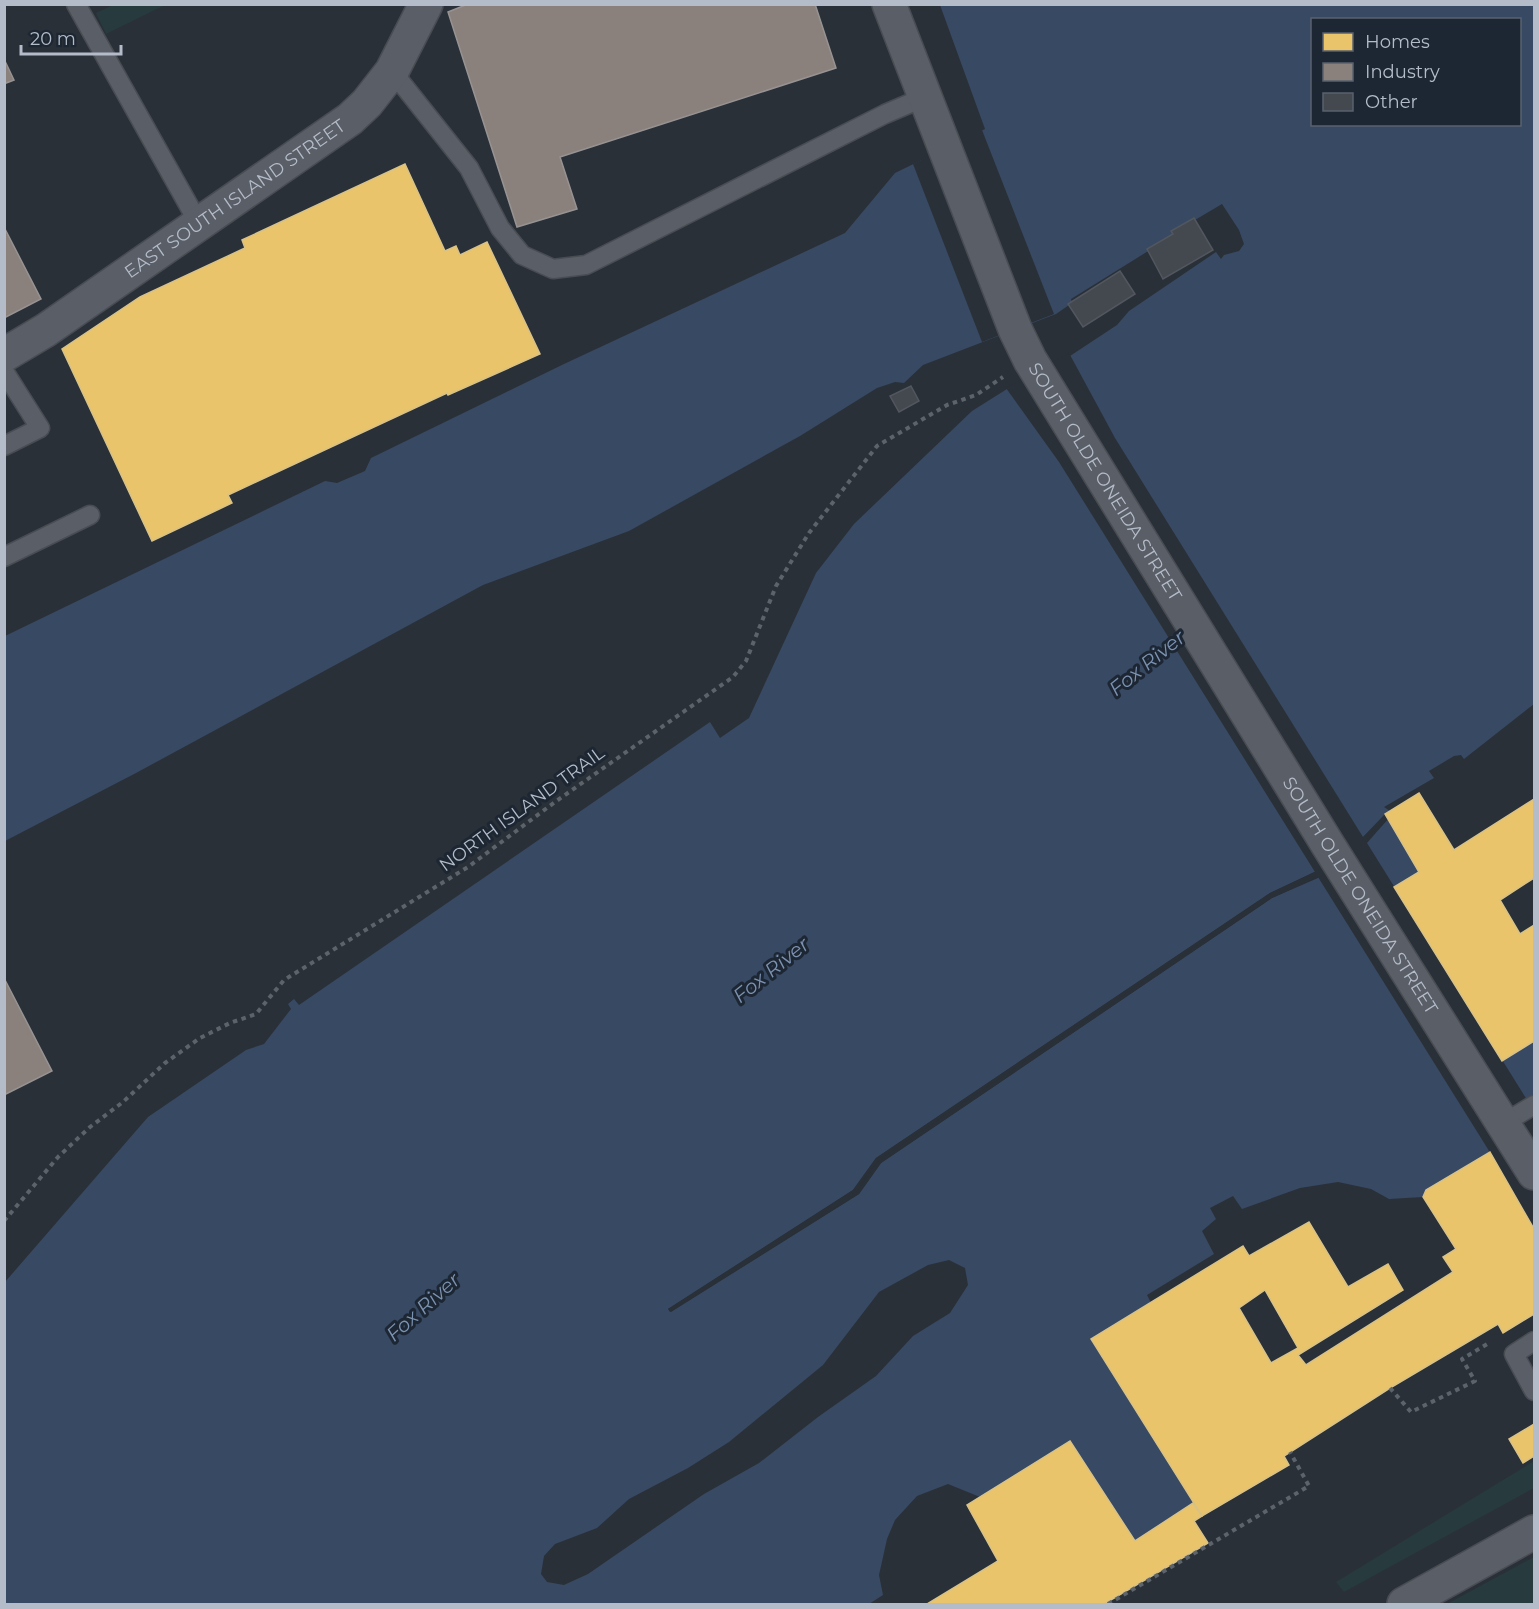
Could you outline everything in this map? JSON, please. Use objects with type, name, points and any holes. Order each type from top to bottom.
[{"type":"street","name":"EAST SOUTH ISLAND STREET","points":[[4,355],[46,330],[350,118],[367,103],[392,71],[426,4]]},
{"type":"street","name":"SOUTH OLDE ONEIDA STREET","points":[[889,4],[1015,329],[1036,370],[1101,472],[1328,845],[1534,1173]]},
{"type":"street","points":[[1404,1605],[1534,1532]]},
{"type":"lane","points":[[76,4],[198,222]]},
{"type":"lane","points":[[392,71],[469,168],[500,228],[514,246],[522,255],[554,269],[586,265],[885,114],[925,97]]},
{"type":"lane","points":[[4,371],[40,428],[4,447]]},
{"type":"lane","points":[[4,557],[90,515]]},
{"type":"lane","points":[[1511,1134],[1534,1105]]},
{"type":"lane","points":[[1534,1341],[1514,1354],[1534,1391]]},
{"type":"path","name":"NORTH ISLAND TRAIL","points":[[4,1221],[58,1157],[90,1126],[123,1102],[174,1057],[200,1038],[230,1023],[256,1014],[284,980],[468,867],[555,802],[733,677],[746,660],[776,586],[809,533],[878,446],[947,405],[976,395],[1004,377]]},
{"type":"path","points":[[1390,1388],[1411,1412],[1476,1381],[1462,1359],[1493,1341]]},
{"type":"path","points":[[1108,1605],[1309,1486],[1290,1452]]},
{"type":"green space","points":[[113,5],[165,5],[106,34],[96,13]]},
{"type":"green space","points":[[1534,1461],[1534,1488],[1344,1592],[1336,1582]]},
{"type":"green space","points":[[1534,1557],[1534,1604],[1447,1604]]},
{"type":"water","name":"Fox River","points":[[940,5],[1534,5],[1534,704],[1464,759],[1461,755],[1454,756],[1429,771],[1434,778],[1384,807],[1390,811],[1331,864],[1270,893],[876,1158],[853,1190],[668,1309],[671,1312],[859,1194],[881,1163],[1272,898],[1334,871],[1350,860],[1388,819],[1419,872],[1394,887],[1503,1061],[1534,1041],[1534,1133],[1490,1152],[1426,1190],[1423,1197],[1389,1199],[1371,1189],[1338,1182],[1300,1188],[1242,1209],[1233,1196],[1210,1208],[1216,1219],[1202,1231],[1214,1254],[1147,1295],[1151,1303],[1091,1340],[1193,1503],[1135,1541],[1070,1442],[980,1497],[948,1484],[917,1496],[895,1520],[887,1539],[879,1575],[883,1595],[869,1604],[5,1604],[5,1282],[148,1117],[246,1050],[264,1044],[291,1009],[288,1004],[294,999],[299,1005],[710,722],[720,738],[749,718],[816,573],[854,524],[972,411],[1007,389],[1070,356],[1117,325],[1129,311],[1216,252],[1221,259],[1224,255],[1239,251],[1244,244],[1239,230],[1222,204],[1071,299],[1072,303],[1056,314],[923,365],[904,383],[895,382],[877,388],[800,436],[629,531],[483,585],[136,773],[5,841],[5,636],[325,481],[337,483],[365,471],[371,458],[564,364],[845,233],[895,173],[985,129]],"holes":[[[949,1260],[965,1268],[968,1285],[950,1313],[913,1336],[876,1376],[759,1463],[704,1494],[588,1574],[564,1585],[547,1582],[541,1574],[544,1556],[555,1544],[597,1528],[629,1499],[688,1468],[729,1442],[823,1365],[879,1292],[928,1265]]]},
{"type":"pier","points":[[982,130],[1054,314],[982,342],[913,164]]},
{"type":"pier","points":[[1069,353],[1115,438],[1363,837],[1385,814],[1388,819],[1367,843],[1534,1111],[1534,1135],[1491,1154],[1318,877],[1272,898],[881,1163],[859,1194],[670,1312],[668,1309],[853,1190],[876,1158],[1270,893],[1315,872],[1059,462],[1006,388]],"holes":[[[1220,930],[880,1159],[884,1156]],[[879,1160],[857,1191],[852,1194]]]},
{"type":"building: Homes","points":[[405,164],[445,251],[456,246],[460,255],[487,242],[540,354],[448,395],[447,393],[228,495],[232,503],[152,541],[62,349],[140,297],[245,248],[242,240]]},
{"type":"building: Homes","points":[[1419,793],[1454,850],[1534,799],[1534,878],[1500,900],[1520,934],[1534,925],[1534,1041],[1502,1061],[1394,887],[1419,872],[1385,814]]},
{"type":"building: Homes","points":[[1490,1152],[1534,1229],[1534,1314],[1503,1333],[1498,1324],[1390,1388],[1284,1456],[1289,1465],[1202,1516],[1091,1339],[1243,1246],[1249,1256],[1309,1222],[1348,1287],[1388,1264],[1403,1290],[1298,1355],[1306,1365],[1453,1272],[1443,1257],[1456,1249],[1423,1197],[1426,1190]],"holes":[[[1265,1290],[1298,1348],[1271,1363],[1239,1308]]]},
{"type":"building: Homes","points":[[1534,1424],[1534,1456],[1523,1463],[1509,1439]]},
{"type":"building: Homes","points":[[1070,1441],[1135,1541],[1193,1503],[1202,1516],[1194,1521],[1208,1543],[1104,1604],[927,1604],[998,1561],[967,1505]]},
{"type":"building: Industry","points":[[468,4],[815,4],[836,68],[560,157],[577,209],[517,227],[448,12]]},
{"type":"building: Industry","points":[[4,59],[14,80],[4,84]]},
{"type":"building: Industry","points":[[4,227],[41,299],[4,318]]},
{"type":"building: Industry","points":[[4,978],[52,1071],[4,1095]]},
{"type":"building: Other","points":[[1194,218],[1213,250],[1163,279],[1147,249],[1173,234],[1171,231]]},
{"type":"building: Other","points":[[1120,271],[1135,294],[1083,327],[1068,304]]},
{"type":"building: Other","points":[[911,386],[919,401],[899,412],[890,396]]}]
